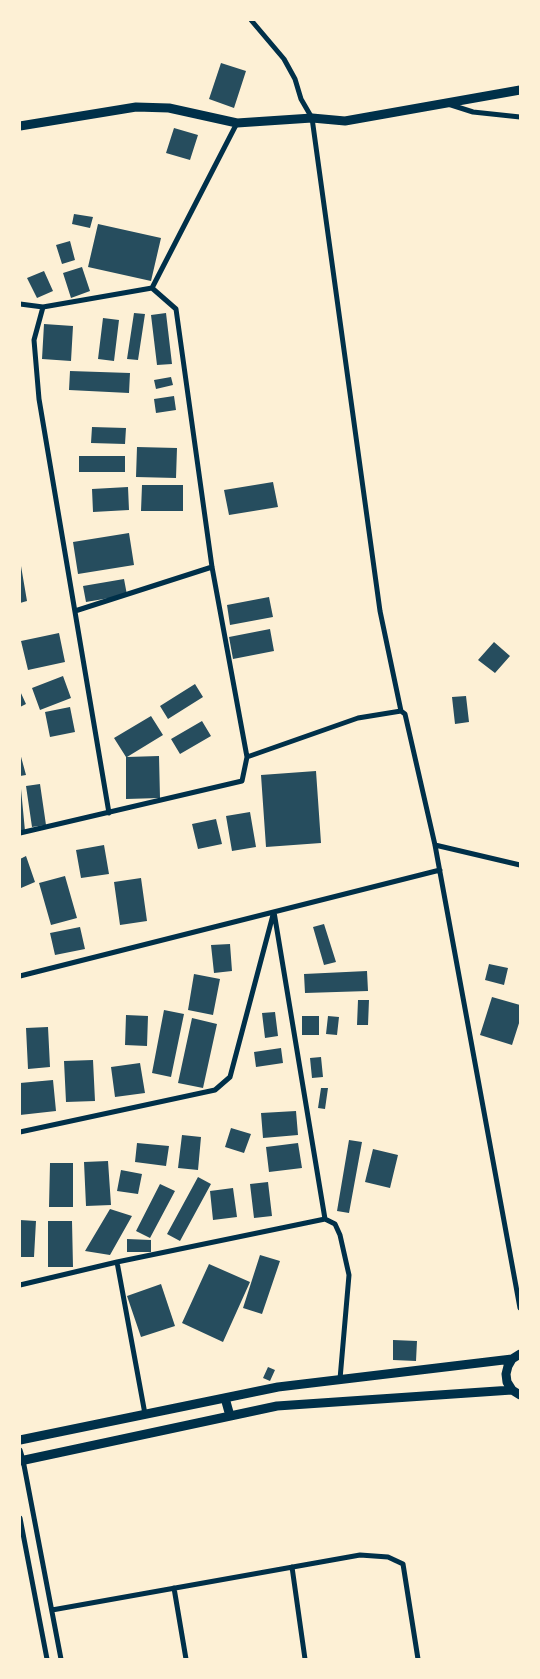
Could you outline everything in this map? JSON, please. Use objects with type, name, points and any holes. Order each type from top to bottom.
[{"type":"street","points":[[251,20],[284,59],[295,79],[301,99],[312,118],[380,611],[401,711],[405,714],[435,845],[520,1308]]},
{"type":"street","points":[[20,126],[136,107],[169,108],[237,123],[312,118],[345,121],[520,90]]},
{"type":"street","points":[[445,103],[473,112],[520,118]]},
{"type":"street","points":[[152,288],[237,123]]},
{"type":"street","points":[[20,304],[43,307],[152,288]]},
{"type":"street","points":[[20,833],[242,781],[247,756],[212,567],[176,309],[152,288]]},
{"type":"street","points":[[43,307],[34,340],[39,398],[109,813]]},
{"type":"street","points":[[75,611],[212,567]]},
{"type":"street","points":[[247,756],[358,718],[401,711]]},
{"type":"street","points":[[435,845],[520,866]]},
{"type":"street","points":[[20,976],[440,870]]},
{"type":"street","points":[[20,1132],[215,1090],[230,1077],[274,912]]},
{"type":"street","points":[[274,912],[325,1219]]},
{"type":"street","points":[[20,1285],[117,1262],[325,1219],[335,1224],[340,1235],[349,1276],[340,1379]]},
{"type":"street","points":[[117,1262],[145,1414]]},
{"type":"street","points":[[20,1440],[278,1387],[516,1357]]},
{"type":"street","points":[[516,1357],[508,1366],[506,1374],[507,1382],[512,1390],[520,1395]]},
{"type":"street","points":[[22,1460],[277,1406],[512,1390]]},
{"type":"street","points":[[225,1398],[230,1416]]},
{"type":"street","points":[[20,1450],[61,1659]]},
{"type":"street","points":[[20,1518],[47,1659]]},
{"type":"street","points":[[52,1610],[360,1555],[388,1557],[403,1564],[418,1659]]},
{"type":"street","points":[[292,1567],[305,1659]]},
{"type":"street","points":[[174,1588],[186,1659]]},
{"type":"building","points":[[221,63],[246,71],[234,108],[209,99]]},
{"type":"building","points":[[174,128],[198,135],[190,160],[166,153]]},
{"type":"building","points":[[74,214],[93,217],[90,228],[72,224]]},
{"type":"building","points":[[98,224],[161,238],[151,281],[88,267]]},
{"type":"building","points":[[70,241],[75,260],[62,264],[56,245]]},
{"type":"building","points":[[82,267],[90,291],[71,298],[63,273]]},
{"type":"building","points":[[44,271],[53,291],[37,298],[27,278]]},
{"type":"building","points":[[134,313],[145,314],[138,360],[127,359]]},
{"type":"building","points":[[166,313],[172,364],[157,365],[151,315]]},
{"type":"building","points":[[103,318],[119,320],[114,361],[98,359]]},
{"type":"building","points":[[44,324],[73,326],[71,361],[42,359]]},
{"type":"building","points":[[70,371],[130,373],[129,393],[69,390]]},
{"type":"building","points":[[171,377],[173,385],[156,389],[154,380]]},
{"type":"building","points":[[174,396],[176,410],[156,413],[154,399]]},
{"type":"building","points":[[92,427],[126,428],[125,444],[91,443]]},
{"type":"building","points":[[137,447],[177,448],[176,478],[136,477]]},
{"type":"building","points":[[79,456],[125,456],[125,472],[79,472]]},
{"type":"building","points":[[273,482],[278,507],[229,515],[224,490]]},
{"type":"building","points":[[142,485],[183,485],[183,511],[141,511]]},
{"type":"building","points":[[128,487],[129,510],[93,512],[92,489]]},
{"type":"building","points":[[129,533],[134,565],[78,574],[73,542]]},
{"type":"building","points":[[20,567],[27,601],[20,603]]},
{"type":"building","points":[[124,579],[127,595],[86,602],[83,586]]},
{"type":"building","points":[[269,597],[273,617],[230,625],[227,605]]},
{"type":"building","points":[[270,629],[274,651],[233,659],[229,637]]},
{"type":"building","points":[[59,633],[65,662],[28,670],[21,641]]},
{"type":"building","points":[[494,642],[510,656],[495,673],[478,660]]},
{"type":"building","points":[[63,676],[71,698],[40,710],[32,688]]},
{"type":"building","points":[[195,684],[203,697],[168,719],[160,706]]},
{"type":"building","points":[[20,691],[26,704],[20,707]]},
{"type":"building","points":[[466,696],[469,722],[455,724],[452,697]]},
{"type":"building","points":[[70,707],[75,732],[50,737],[45,712]]},
{"type":"building","points":[[151,716],[163,735],[127,757],[159,756],[160,798],[126,799],[126,757],[114,738]]},
{"type":"building","points":[[202,721],[211,736],[180,754],[171,739]]},
{"type":"building","points":[[20,753],[26,775],[20,776]]},
{"type":"building","points":[[316,771],[321,843],[266,847],[261,775]]},
{"type":"building","points":[[40,784],[46,825],[32,827],[26,786]]},
{"type":"building","points":[[21,789],[25,831],[20,831]]},
{"type":"building","points":[[250,812],[256,847],[232,851],[226,816]]},
{"type":"building","points":[[216,819],[222,844],[198,849],[192,824]]},
{"type":"building","points":[[104,845],[109,874],[81,878],[76,850]]},
{"type":"building","points":[[26,856],[35,882],[21,888],[20,859]]},
{"type":"building","points":[[65,876],[77,918],[51,925],[39,883]]},
{"type":"building","points":[[141,878],[147,921],[120,925],[114,882]]},
{"type":"building","points":[[324,924],[336,962],[324,965],[313,927]]},
{"type":"building","points":[[80,927],[85,949],[55,955],[50,933]]},
{"type":"building","points":[[230,944],[232,971],[214,973],[211,945]]},
{"type":"building","points":[[489,964],[508,968],[504,985],[485,980]]},
{"type":"building","points":[[367,971],[368,991],[305,993],[304,974]]},
{"type":"building","points":[[194,974],[220,979],[213,1015],[188,1010]]},
{"type":"building","points":[[492,997],[520,1005],[520,1020],[512,1045],[480,1035]]},
{"type":"building","points":[[358,1000],[369,1000],[368,1025],[357,1025]]},
{"type":"building","points":[[164,1010],[184,1014],[171,1077],[152,1073]]},
{"type":"building","points":[[275,1012],[278,1036],[265,1038],[262,1013]]},
{"type":"building","points":[[126,1015],[148,1016],[147,1046],[125,1045]]},
{"type":"building","points":[[302,1016],[319,1016],[319,1035],[302,1035]]},
{"type":"building","points":[[328,1016],[339,1017],[337,1035],[326,1034]]},
{"type":"building","points":[[192,1018],[217,1024],[203,1088],[178,1083]]},
{"type":"building","points":[[48,1027],[50,1067],[28,1069],[26,1028]]},
{"type":"building","points":[[281,1048],[283,1063],[256,1067],[254,1052]]},
{"type":"building","points":[[321,1057],[323,1077],[312,1078],[310,1058]]},
{"type":"building","points":[[93,1060],[95,1101],[66,1102],[64,1061]]},
{"type":"building","points":[[140,1063],[145,1093],[115,1097],[111,1067]]},
{"type":"building","points":[[53,1080],[56,1111],[20,1115],[20,1083]]},
{"type":"building","points":[[321,1088],[328,1088],[325,1109],[318,1108]]},
{"type":"building","points":[[296,1111],[298,1135],[263,1138],[261,1113]]},
{"type":"building","points":[[231,1128],[251,1134],[244,1153],[225,1147]]},
{"type":"building","points":[[182,1135],[201,1137],[198,1170],[178,1168]]},
{"type":"building","points":[[349,1140],[362,1142],[349,1213],[337,1211]]},
{"type":"building","points":[[137,1143],[169,1146],[166,1166],[135,1162]]},
{"type":"building","points":[[298,1143],[302,1168],[269,1172],[266,1147]]},
{"type":"building","points":[[373,1149],[398,1155],[390,1188],[365,1182]]},
{"type":"building","points":[[108,1161],[111,1205],[86,1206],[84,1162]]},
{"type":"building","points":[[50,1163],[73,1163],[73,1207],[49,1207]]},
{"type":"building","points":[[121,1170],[142,1174],[138,1194],[117,1191]]},
{"type":"building","points":[[198,1177],[211,1184],[180,1241],[167,1234]]},
{"type":"building","points":[[268,1182],[272,1216],[254,1218],[250,1184]]},
{"type":"building","points":[[160,1184],[175,1191],[150,1238],[136,1231]]},
{"type":"building","points":[[233,1188],[237,1217],[213,1220],[210,1191]]},
{"type":"building","points":[[110,1209],[132,1216],[110,1255],[85,1251]]},
{"type":"building","points":[[20,1220],[36,1221],[34,1257],[20,1257]]},
{"type":"building","points":[[48,1221],[72,1221],[73,1267],[48,1267]]},
{"type":"building","points":[[127,1239],[151,1240],[151,1252],[127,1252]]},
{"type":"building","points":[[260,1255],[280,1261],[262,1314],[243,1308]]},
{"type":"building","points":[[209,1264],[250,1282],[223,1342],[182,1323]]},
{"type":"building","points":[[161,1284],[175,1326],[141,1337],[127,1296]]},
{"type":"building","points":[[393,1340],[417,1341],[416,1361],[393,1360]]},
{"type":"building","points":[[268,1367],[275,1370],[270,1381],[263,1378]]}]
